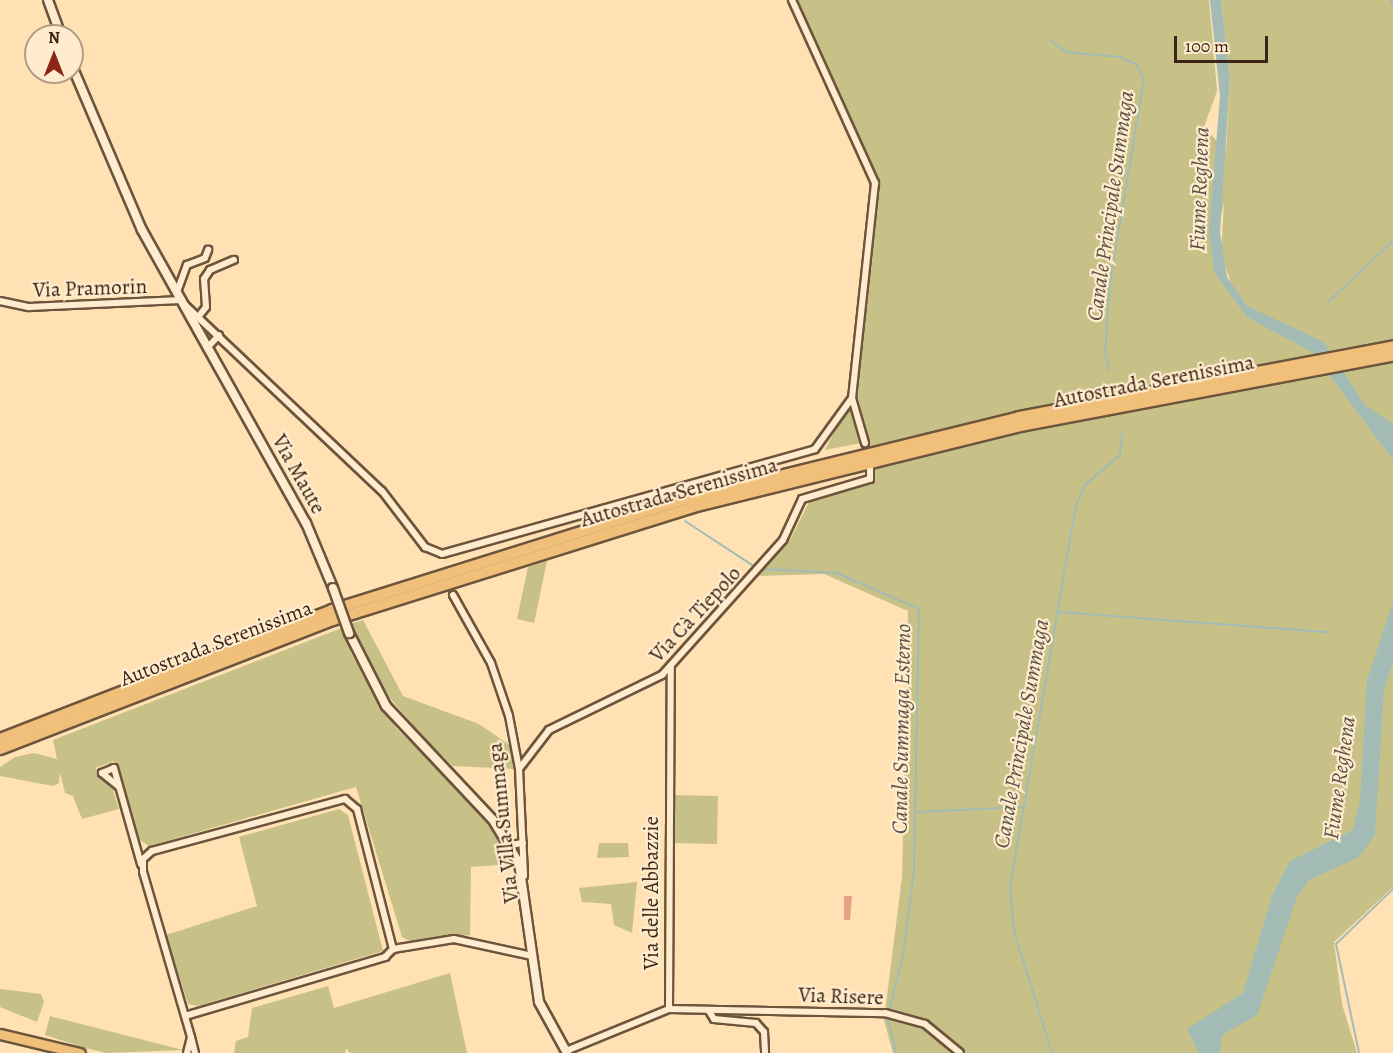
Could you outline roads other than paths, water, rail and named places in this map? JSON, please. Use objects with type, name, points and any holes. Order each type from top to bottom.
[{"type":"highway","name":"Autostrada Serenissima","points":[[0,739],[332,610],[686,499],[1019,417],[1362,356],[1393,346]]},
{"type":"highway","name":"Autostrada Serenissima","points":[[1362,356],[1393,356]]},
{"type":"highway","name":"Autostrada Serenissima","points":[[0,749],[333,620],[693,507],[1021,426],[1293,369]]},
{"type":"main road","points":[[0,1034],[80,1053]]},
{"type":"main road","points":[[0,1040],[56,1053]]},
{"type":"street","points":[[48,0],[57,24]]},
{"type":"street","points":[[792,0],[875,183],[852,398],[865,443]]},
{"type":"street","name":"Via Maute","points":[[80,84],[128,200],[306,523],[349,633],[386,706],[493,820],[510,845],[524,876]]},
{"type":"street","points":[[208,250],[205,258],[187,266],[181,299],[382,491],[424,547],[442,554],[815,449],[852,398]]},
{"type":"street","points":[[199,316],[206,307],[204,279],[210,270],[234,260]]},
{"type":"street","name":"Via Pramorin","points":[[0,301],[47,307],[181,299]]},
{"type":"street","points":[[208,347],[219,335]]},
{"type":"street","name":"Via Cà Tiepolo","points":[[519,769],[549,730],[654,680],[671,665],[783,540],[802,499],[870,479],[870,467]]},
{"type":"street","name":"Via Villa Summaga","points":[[453,595],[491,663],[519,769],[524,876],[532,956],[542,1014],[567,1052]]},
{"type":"street","name":"Via delle Abbazzie","points":[[669,1010],[671,665]]},
{"type":"street","points":[[119,787],[195,1053]]},
{"type":"street","points":[[141,864],[152,851],[345,799],[357,809],[393,949]]},
{"type":"street","points":[[510,845],[523,843]]},
{"type":"street","points":[[185,1016],[385,957],[393,949],[460,939],[532,956]]},
{"type":"street","points":[[567,1052],[669,1010]]},
{"type":"street","name":"Via Risere","points":[[669,1010],[885,1013],[924,1024],[960,1053]]},
{"type":"street","name":"Via Risere","points":[[709,1011],[714,1019],[756,1023],[764,1032],[765,1053]]},
{"type":"street","points":[[187,1053],[191,1037]]},
{"type":"water","points":[[1210,0],[1221,0],[1230,78],[1220,233],[1227,277],[1247,306],[1324,342],[1365,405],[1393,424],[1393,460],[1312,352],[1247,317],[1214,272],[1209,231],[1220,96]]},
{"type":"water","points":[[1393,602],[1393,663],[1384,689],[1375,835],[1359,857],[1309,880],[1297,897],[1257,1015],[1222,1035],[1220,1053],[1199,1053],[1187,1029],[1243,993],[1272,896],[1290,861],[1353,830],[1360,801],[1367,680]]},
{"type":"waterway","points":[[1391,0],[1393,5]]},
{"type":"waterway","name":"Canale Principale Summaga","points":[[1051,41],[1066,52],[1120,57],[1137,65],[1144,80],[1110,283],[1105,352],[1109,371]]},
{"type":"waterway","points":[[1328,302],[1393,241]]},
{"type":"waterway","name":"Canale Principale Summaga","points":[[1052,1053],[1014,931],[1010,887],[1076,506],[1085,485],[1120,455],[1122,434]]},
{"type":"waterway","name":"Canale Summaga Esterno","points":[[685,521],[755,567]]},
{"type":"waterway","name":"Canale Summaga Esterno","points":[[763,569],[837,573],[919,609],[914,872],[903,955],[889,1011]]},
{"type":"waterway","points":[[1059,612],[1328,632]]},
{"type":"waterway","points":[[915,812],[1025,807]]},
{"type":"waterway","points":[[1359,1053],[1336,944],[1393,889]]},
{"type":"waterway","name":"Canale Summaga Esterno","points":[[888,1020],[896,1053]]},
{"type":"water label","name":"Fiume Reghena","points":[[1200,189]]},
{"type":"water label","name":"Fiume Reghena","points":[[1340,778]]}]
